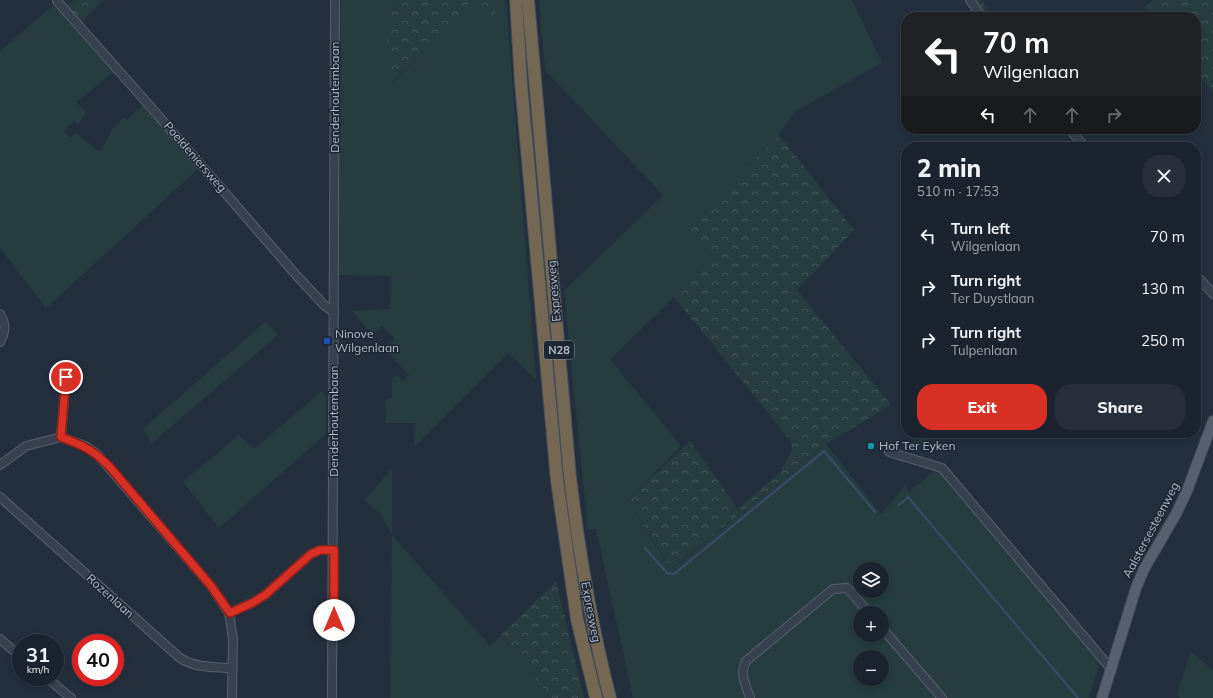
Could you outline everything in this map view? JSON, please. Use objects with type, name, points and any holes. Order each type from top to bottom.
[{"type":"highway","name":"Expresweg","points":[[516,0],[557,482],[577,619],[596,698]]},
{"type":"highway","name":"Expresweg","points":[[528,0],[570,477],[578,543],[591,616],[610,698]]},
{"type":"main road","name":"Aalstersesteenweg","points":[[1102,698],[1112,670],[1136,588],[1144,569],[1176,514],[1187,491],[1213,421]]},
{"type":"street","name":"Denderhoutembaan","points":[[332,698],[334,550],[335,0]]},
{"type":"street","points":[[970,0],[978,12]]},
{"type":"street","name":"Poeldeniersweg","points":[[57,1],[156,112],[324,306],[334,312]]},
{"type":"street","points":[[1073,134],[1081,142]]},
{"type":"street","points":[[1201,281],[1213,294]]},
{"type":"street","points":[[0,314],[5,325],[4,334],[0,342]]},
{"type":"street","points":[[61,437],[66,377]]},
{"type":"street","points":[[0,465],[26,446],[61,437],[87,447],[97,454],[109,466],[211,586],[230,613],[232,639],[232,698]]},
{"type":"street","points":[[889,452],[942,468],[1112,670]]},
{"type":"street","name":"Rozenlaan","points":[[0,497],[180,658],[196,666],[232,668]]},
{"type":"street","points":[[230,613],[265,595],[311,554],[320,550],[334,550]]},
{"type":"street","points":[[750,698],[743,676],[743,666],[746,661],[832,589],[847,588],[864,606]]},
{"type":"street","points":[[889,636],[942,698]]},
{"type":"street","points":[[0,640],[12,650]]},
{"type":"street","points":[[57,686],[72,698]]},
{"type":"green space","points":[[74,0],[103,0],[80,23],[67,6]]},
{"type":"green space","points":[[341,0],[394,0],[386,33],[392,83],[471,2],[484,0],[506,0],[536,380],[508,353],[414,447],[415,423],[386,423],[385,400],[392,398],[392,378],[397,375],[404,381],[409,375],[385,349],[395,339],[382,325],[373,335],[352,311],[390,309],[391,276],[338,275]]},
{"type":"green space","points":[[394,0],[484,0],[497,15],[497,27],[471,3],[391,83],[386,33]]},
{"type":"green space","points":[[539,0],[852,0],[882,63],[794,112],[779,135],[689,228],[712,255],[674,297],[610,359],[681,446],[628,500],[671,570],[826,444],[881,514],[905,486],[909,492],[935,470],[942,473],[1005,546],[1100,663],[1089,698],[633,698],[596,529],[588,530],[564,291],[663,195],[545,70]]},
{"type":"green space","points":[[971,0],[981,0],[989,12],[980,12]]},
{"type":"green space","points":[[1154,0],[1213,0],[1213,92],[1201,78],[1201,12],[1147,12],[1144,8]]},
{"type":"green space","points":[[55,4],[115,71],[76,102],[86,112],[78,125],[74,121],[64,131],[70,138],[76,133],[100,152],[113,128],[124,117],[127,120],[144,104],[200,167],[46,308],[0,248],[0,51]]},
{"type":"green space","points":[[779,135],[854,230],[797,290],[891,405],[826,444],[671,569],[628,500],[690,441],[738,509],[780,472],[792,450],[791,441],[674,297],[712,255],[689,228]]},
{"type":"green space","points":[[266,321],[278,335],[152,443],[143,429]]},
{"type":"green space","points":[[322,391],[326,396],[326,434],[219,528],[183,482],[239,435],[254,449]]},
{"type":"green space","points":[[914,438],[930,438],[915,452],[908,448],[908,445],[915,440]]},
{"type":"green space","points":[[392,469],[392,535],[380,513],[364,500]]},
{"type":"green space","points":[[392,535],[490,646],[501,635],[551,698],[390,698]]},
{"type":"green space","points":[[556,581],[584,698],[551,698],[501,635]]},
{"type":"green space","points":[[1191,652],[1213,670],[1213,698],[1180,698],[1177,694]]},
{"type":"waterway","points":[[645,548],[667,573],[674,574],[824,451],[875,512]]},
{"type":"waterway","points":[[899,505],[908,497],[1078,698]]},
{"type":"place","name":"Ninove Wilgenlaan","points":[[327,341]]},
{"type":"place","name":"Hof Ter Eyken","points":[[871,446]]},
{"type":"route","points":[[66,377],[61,437],[87,447],[97,454],[109,466],[211,586],[230,613],[265,595],[314,552],[320,550],[334,550],[334,620]]}]
